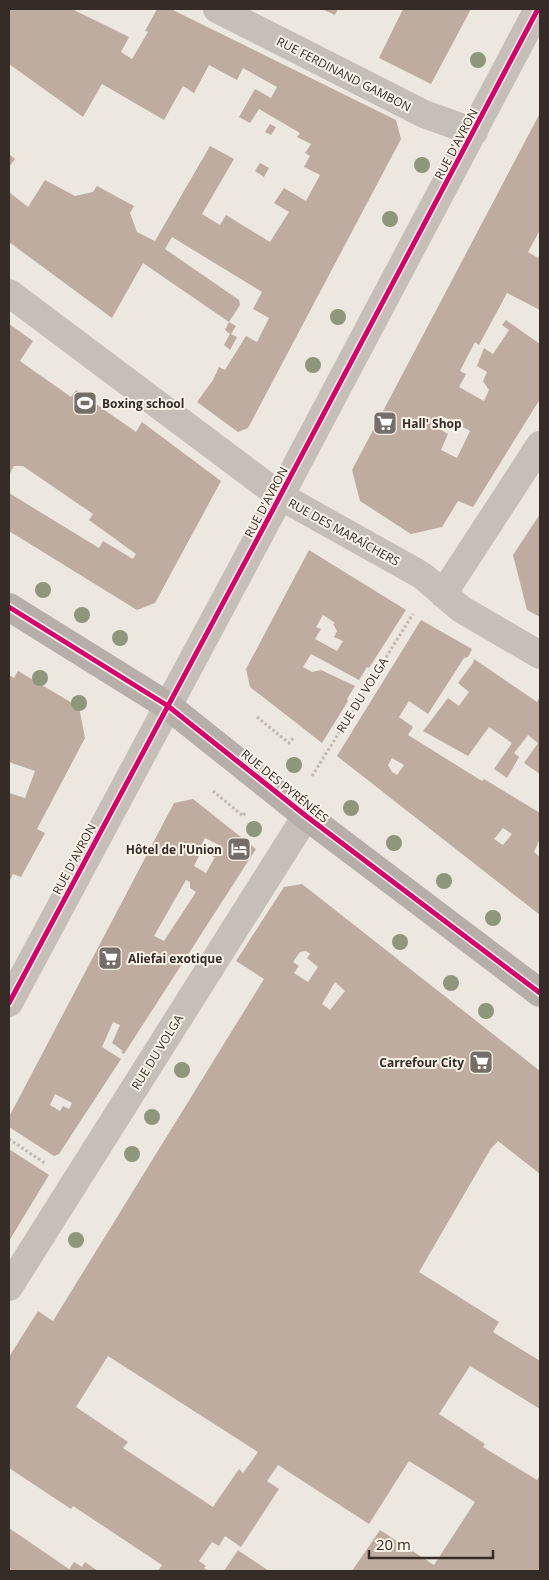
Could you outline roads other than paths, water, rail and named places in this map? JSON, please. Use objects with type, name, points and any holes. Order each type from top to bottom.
[{"type":"main road","name":"RUE DES PYRÉNÉES","points":[[9,607],[168,706],[299,811],[540,993]]},
{"type":"street","name":"RUE FERDINAND GAMBON","points":[[217,9],[424,114],[474,132]]},
{"type":"street","name":"RUE D'AVRON","points":[[9,1003],[538,9]]},
{"type":"street","name":"RUE DES MARAÎCHERS","points":[[9,293],[280,496],[416,572],[461,609],[540,655]]},
{"type":"street","points":[[438,589],[540,445]]},
{"type":"street","name":"RUE DU VOLGA","points":[[9,1287],[75,1183],[299,811]]},
{"type":"place","name":"Boxing school","points":[[85,403]]},
{"type":"place","name":"Hall' Shop","points":[[385,423]]},
{"type":"place","name":"Hôtel de l'Union","points":[[239,849]]},
{"type":"place","name":"Aliefai exotique","points":[[110,958]]},
{"type":"place","name":"Carrefour City","points":[[481,1062]]}]
